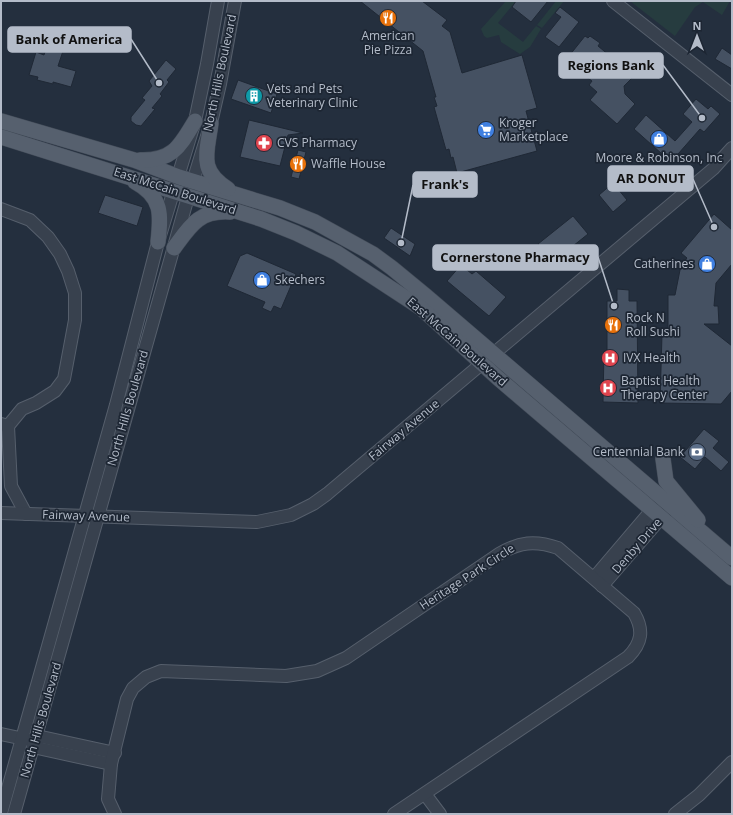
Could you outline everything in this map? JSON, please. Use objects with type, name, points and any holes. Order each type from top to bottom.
[{"type":"main road","points":[[134,160],[162,158],[171,154],[178,148],[195,121]]},
{"type":"main road","name":"East McCain Boulevard","points":[[1,122],[134,160],[243,198],[280,208],[315,222],[373,254],[392,268],[488,358],[662,508],[732,578]]},
{"type":"main road","points":[[211,123],[206,158],[208,171],[213,179],[243,198]]},
{"type":"main road","name":"East McCain Boulevard","points":[[1,137],[242,213],[296,233],[337,253],[421,308],[488,358]]},
{"type":"main road","points":[[123,175],[150,192],[158,204],[161,219],[158,242]]},
{"type":"main road","points":[[174,248],[192,223],[203,217],[221,212],[242,213]]},
{"type":"main road","points":[[663,460],[666,481],[713,542]]},
{"type":"main road","name":"East McCain Boulevard","points":[[662,508],[713,542],[732,558]]},
{"type":"street","name":"North Hills Boulevard","points":[[1,813],[31,740],[98,516],[174,248],[195,121],[218,1]]},
{"type":"street","name":"North Hills Boulevard","points":[[186,179],[211,123],[220,84],[235,1]]},
{"type":"street","points":[[613,1],[732,95]]},
{"type":"street","name":"Fairway Avenue","points":[[1,513],[257,522],[291,515],[313,504],[327,494],[712,169],[732,148]]},
{"type":"street","name":"North Hills Boulevard","points":[[14,814],[84,516],[158,242],[182,194]]},
{"type":"street","points":[[1,209],[30,220],[48,236],[60,254],[68,271],[75,293],[75,320],[64,379],[55,391],[36,403],[22,409],[4,425],[11,486],[26,514]]},
{"type":"street","name":"Denby Drive","points":[[598,582],[662,508]]},
{"type":"street","name":"Heritage Park Circle","points":[[115,814],[108,799],[113,759],[127,699],[133,688],[140,680],[154,673],[161,671],[184,671],[286,676],[321,670],[346,658],[498,554],[522,543],[536,542],[558,548],[634,613],[639,622],[641,636],[636,649],[628,657],[394,814]]},
{"type":"street","points":[[1,734],[113,759]]},
{"type":"street","points":[[675,814],[699,795],[732,762]]},
{"type":"street","points":[[424,794],[440,814]]},
{"type":"green space","points":[[506,1],[516,1],[498,23],[523,42],[536,26],[541,29],[530,47],[520,54],[501,42],[499,35],[487,38],[484,36],[481,29]]},
{"type":"green space","points":[[556,1],[564,1],[542,28],[537,25]]},
{"type":"green space","points":[[630,1],[730,1],[722,15],[703,2],[695,7],[675,36]]},
{"type":"building","name":"Kroger Marketplace","points":[[360,1],[422,1],[447,20],[442,26],[450,32],[462,73],[522,55],[537,108],[526,111],[537,151],[457,173],[453,157],[451,158],[449,149],[446,150],[434,107],[437,106],[434,97],[436,97],[423,51]]},
{"type":"building","points":[[516,1],[548,1],[531,22],[512,7]]},
{"type":"building","points":[[560,7],[579,22],[559,47],[545,37],[561,17],[555,13]]},
{"type":"building","points":[[585,36],[588,38],[590,36],[600,43],[598,46],[634,76],[624,86],[625,94],[635,104],[617,124],[590,100],[597,92],[589,85],[592,81],[565,61]]},
{"type":"building","points":[[47,46],[63,51],[58,66],[76,71],[71,87],[53,82],[53,84],[37,80],[38,77],[29,75],[36,52],[44,55]]},
{"type":"building","points":[[722,48],[732,55],[732,69],[715,59]]},
{"type":"building","points":[[166,60],[176,69],[167,80],[169,82],[160,94],[162,96],[152,108],[155,109],[141,126],[136,125],[131,121],[131,117],[145,100],[142,98],[152,86],[149,81]]},
{"type":"building","name":"Vets and Pets Veterinary Clinic","points":[[238,80],[277,94],[271,113],[231,99]]},
{"type":"building","points":[[696,99],[708,109],[711,106],[720,114],[704,132],[700,129],[671,162],[634,129],[646,115],[675,141],[692,122],[683,114]]},
{"type":"building","name":"CVS Pharmacy","points":[[249,120],[303,133],[288,135],[280,166],[240,157]]},
{"type":"building","name":"Waffle House","points":[[298,150],[306,152],[299,179],[291,177]]},
{"type":"building","points":[[613,183],[627,200],[613,212],[599,195]]},
{"type":"building","points":[[105,195],[143,207],[137,226],[98,213]]},
{"type":"building","points":[[714,214],[732,230],[732,264],[716,283],[714,306],[718,306],[719,324],[704,324],[732,346],[732,391],[721,404],[660,403],[662,334],[668,334],[668,295],[675,295],[681,265],[687,258],[681,253]]},
{"type":"building","points":[[573,216],[588,234],[553,262],[538,244]]},
{"type":"building","points":[[391,228],[415,244],[410,256],[384,238]]},
{"type":"building","name":"Skechers","points":[[247,253],[296,274],[281,309],[274,306],[271,312],[262,308],[265,302],[227,286],[240,256]]},
{"type":"building","points":[[461,265],[472,274],[476,271],[506,297],[489,316],[447,281]]},
{"type":"building","points":[[617,289],[629,290],[629,301],[637,301],[638,403],[603,402],[604,351],[607,351],[607,301],[617,301]]},
{"type":"building","name":"Centennial Bank","points":[[704,429],[719,441],[713,448],[729,462],[721,471],[705,457],[695,469],[680,457]]},
{"type":"place","name":"American Pie Pizza","points":[[388,18]]},
{"type":"place","name":"Bank of America","points":[[159,83]]},
{"type":"place","name":"Vets and Pets Veterinary Clinic","points":[[254,96]]},
{"type":"place","name":"Regions Bank","points":[[702,118]]},
{"type":"place","name":"Kroger Marketplace","points":[[486,130]]},
{"type":"place","name":"Moore & Robinson, Inc","points":[[659,139]]},
{"type":"place","name":"CVS Pharmacy","points":[[264,143]]},
{"type":"place","name":"Waffle House","points":[[298,164]]},
{"type":"place","name":"AR DONUT","points":[[714,227]]},
{"type":"place","name":"Frank's","points":[[401,243]]},
{"type":"place","name":"Catherines","points":[[707,264]]},
{"type":"place","name":"Skechers","points":[[262,280]]},
{"type":"place","name":"Cornerstone Pharmacy","points":[[614,306]]},
{"type":"place","name":"Rock N Roll Sushi","points":[[613,325]]},
{"type":"place","name":"IVX Health","points":[[610,358]]},
{"type":"place","name":"Baptist Health Therapy Center","points":[[608,388]]},
{"type":"place","name":"Centennial Bank","points":[[697,452]]}]
